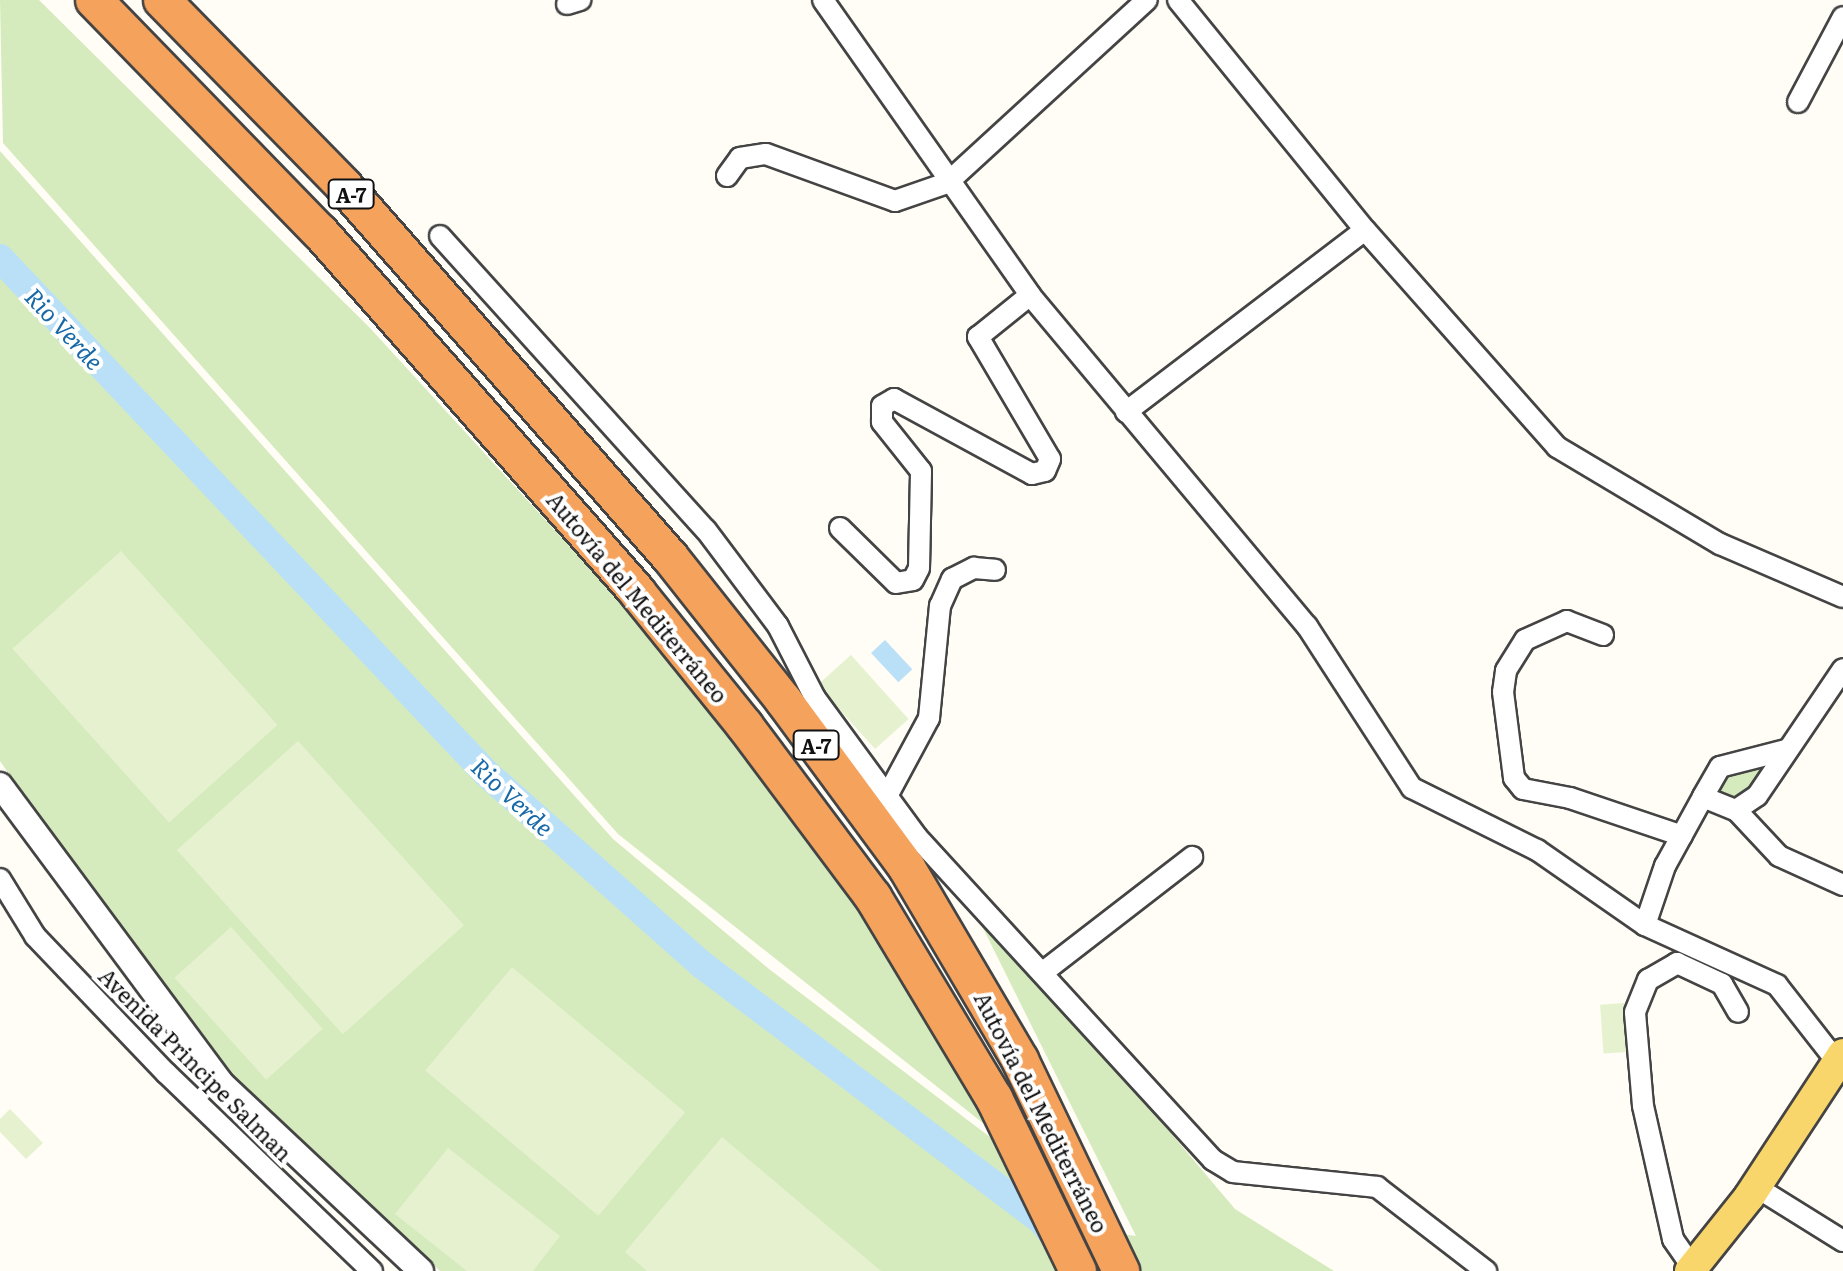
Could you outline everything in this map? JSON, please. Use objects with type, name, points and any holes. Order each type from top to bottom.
[{"type":"highway","name":"Autovía del Mediterráneo","points":[[94,0],[320,232],[637,592],[873,897],[994,1098],[1078,1271]]},
{"type":"highway","name":"Autovía del Mediterráneo","points":[[162,0],[344,186],[670,557],[784,701],[907,868],[1053,1126],[1121,1271]]},
{"type":"main road","points":[[1697,1270],[1769,1195],[1841,1066]]},
{"type":"main road","points":[[1697,1270],[1841,1066]]},
{"type":"street","points":[[823,0],[934,156],[947,183],[1030,295],[1307,626],[1412,788],[1537,850],[1645,925],[1777,985],[1841,1066]]},
{"type":"street","points":[[727,176],[740,158],[766,154],[895,201],[947,183],[1147,0]]},
{"type":"street","points":[[1178,0],[1365,230],[1557,447],[1720,544],[1843,597]]},
{"type":"street","points":[[1798,102],[1843,17]]},
{"type":"street","points":[[1126,412],[1365,230]]},
{"type":"street","points":[[440,236],[706,530],[778,626],[815,698],[886,798],[1213,1160],[1233,1172],[1377,1187],[1486,1271]]},
{"type":"street","points":[[840,528],[896,583],[913,580],[919,568],[921,471],[882,422],[882,406],[894,399],[1032,474],[1045,471],[1050,459],[978,337],[1030,295]]},
{"type":"street","points":[[886,798],[929,718],[940,606],[952,579],[974,568],[995,570]]},
{"type":"street","points":[[1603,635],[1567,621],[1525,640],[1506,671],[1503,692],[1514,778],[1523,789],[1570,798],[1682,836]]},
{"type":"street","points":[[1736,810],[1757,796],[1843,669]]},
{"type":"street","points":[[1645,925],[1682,836],[1720,767],[1786,750]]},
{"type":"street","points":[[0,785],[212,1072],[421,1271]]},
{"type":"street","points":[[1703,797],[1736,810],[1779,856],[1843,885]]},
{"type":"street","points":[[1042,973],[1192,857]]},
{"type":"street","name":"Avenida Principe Salman","points":[[0,879],[57,959],[372,1271]]},
{"type":"street","points":[[1697,1270],[1673,1239],[1643,1106],[1635,1012],[1648,980],[1677,963],[1722,984],[1738,1012]]},
{"type":"street","points":[[1769,1195],[1843,1241]]},
{"type":"green space","points":[[0,0],[39,0],[370,328],[647,631],[847,888],[998,1135],[618,834],[3,143]]},
{"type":"green space","points":[[0,151],[613,839],[769,969],[1007,1150],[1057,1271],[440,1271],[255,1102],[125,942],[0,761]]},
{"type":"green space","points":[[121,551],[278,725],[169,823],[13,649]]},
{"type":"green space","points":[[851,655],[909,719],[875,749],[818,685]]},
{"type":"green space","points":[[298,741],[464,925],[343,1034],[177,850]]},
{"type":"green space","points":[[1769,760],[1758,784],[1735,800],[1719,792],[1731,773]]},
{"type":"green space","points":[[980,922],[1081,1027],[1235,1209],[1334,1271],[1137,1271],[1122,1234],[1136,1236]]},
{"type":"green space","points":[[231,927],[323,1029],[266,1080],[175,978]]},
{"type":"green space","points":[[512,967],[685,1112],[598,1216],[425,1070]]},
{"type":"green space","points":[[1624,1003],[1627,1052],[1603,1054],[1600,1005]]},
{"type":"green space","points":[[10,1109],[43,1143],[26,1159],[0,1132],[0,1119]]},
{"type":"green space","points":[[722,1137],[881,1271],[647,1271],[625,1252]]},
{"type":"green space","points":[[448,1148],[560,1236],[533,1271],[467,1271],[395,1214]]},
{"type":"water","points":[[885,640],[912,669],[898,682],[871,653]]},
{"type":"waterway","name":"Rio Verde","points":[[0,258],[486,773],[701,964],[1042,1221],[1055,1237]]}]
